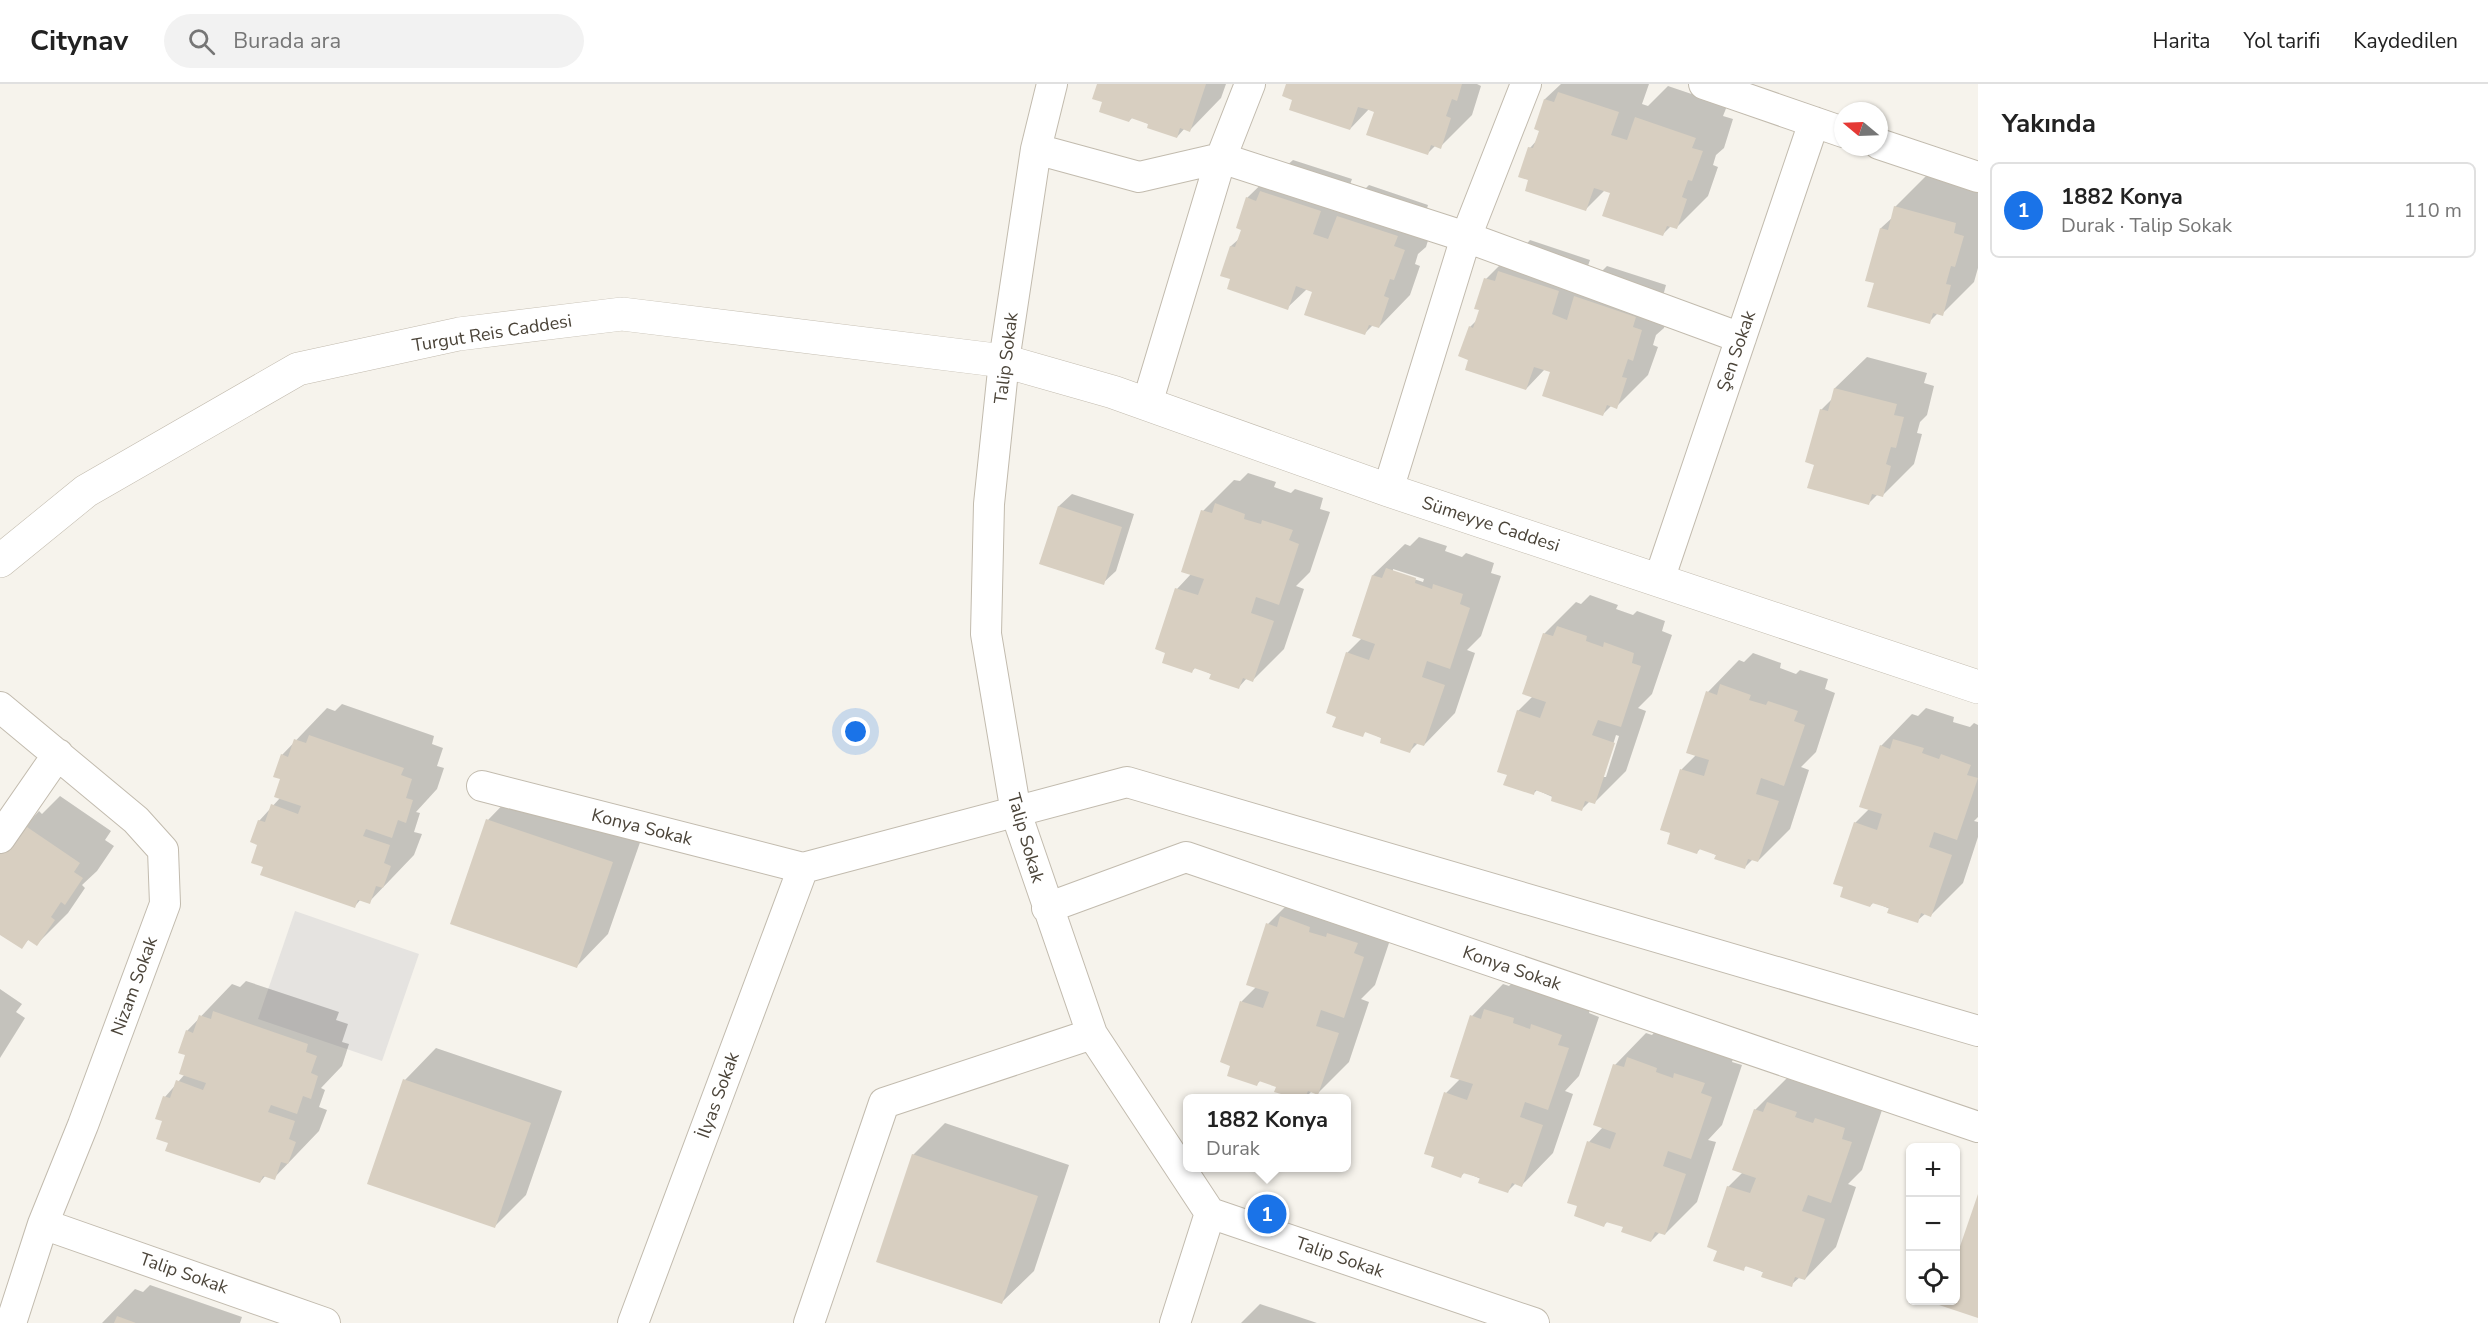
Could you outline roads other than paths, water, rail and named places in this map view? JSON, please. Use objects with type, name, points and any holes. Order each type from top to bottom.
[{"type":"street","name":"Talip Sokak","points":[[1052,84],[1036,149],[1004,361],[989,504],[986,634],[1016,813],[1092,1034],[1210,1213],[1534,1323]]},
{"type":"street","points":[[1146,404],[1221,158],[1250,84]]},
{"type":"street","points":[[1388,490],[1466,237],[1526,84]]},
{"type":"street","points":[[1704,84],[1834,129]]},
{"type":"street","name":"Şen Sokak","points":[[1659,580],[1814,122]]},
{"type":"street","points":[[1888,147],[1978,177]]},
{"type":"street","points":[[1036,149],[1139,177],[1221,158],[1466,237],[1741,338]]},
{"type":"street","name":"Turgut Reis Caddesi","points":[[0,561],[86,491],[298,369],[459,334],[622,314],[1004,361]]},
{"type":"street","name":"Sümeyye Caddesi","points":[[1004,361],[1146,404],[1388,490],[1978,687]]},
{"type":"street","name":"Nizam Sokak","points":[[0,708],[136,820],[164,850],[165,904],[83,1125],[10,1306]]},
{"type":"street","points":[[0,838],[58,754]]},
{"type":"street","points":[[803,868],[1127,782],[1978,1031]]},
{"type":"street","name":"Konya Sokak","points":[[482,786],[803,868]]},
{"type":"street","name":"Konya Sokak","points":[[1047,908],[1186,857],[1978,1127]]},
{"type":"street","name":"İlyas Sokak","points":[[633,1323],[803,868]]},
{"type":"street","points":[[809,1323],[884,1102],[1092,1034]]},
{"type":"street","points":[[1175,1323],[1210,1213]]},
{"type":"street","name":"Talip Sokak","points":[[43,1224],[325,1323]]},
{"type":"place","name":"1882 Konya","points":[[1267,1214]]}]
